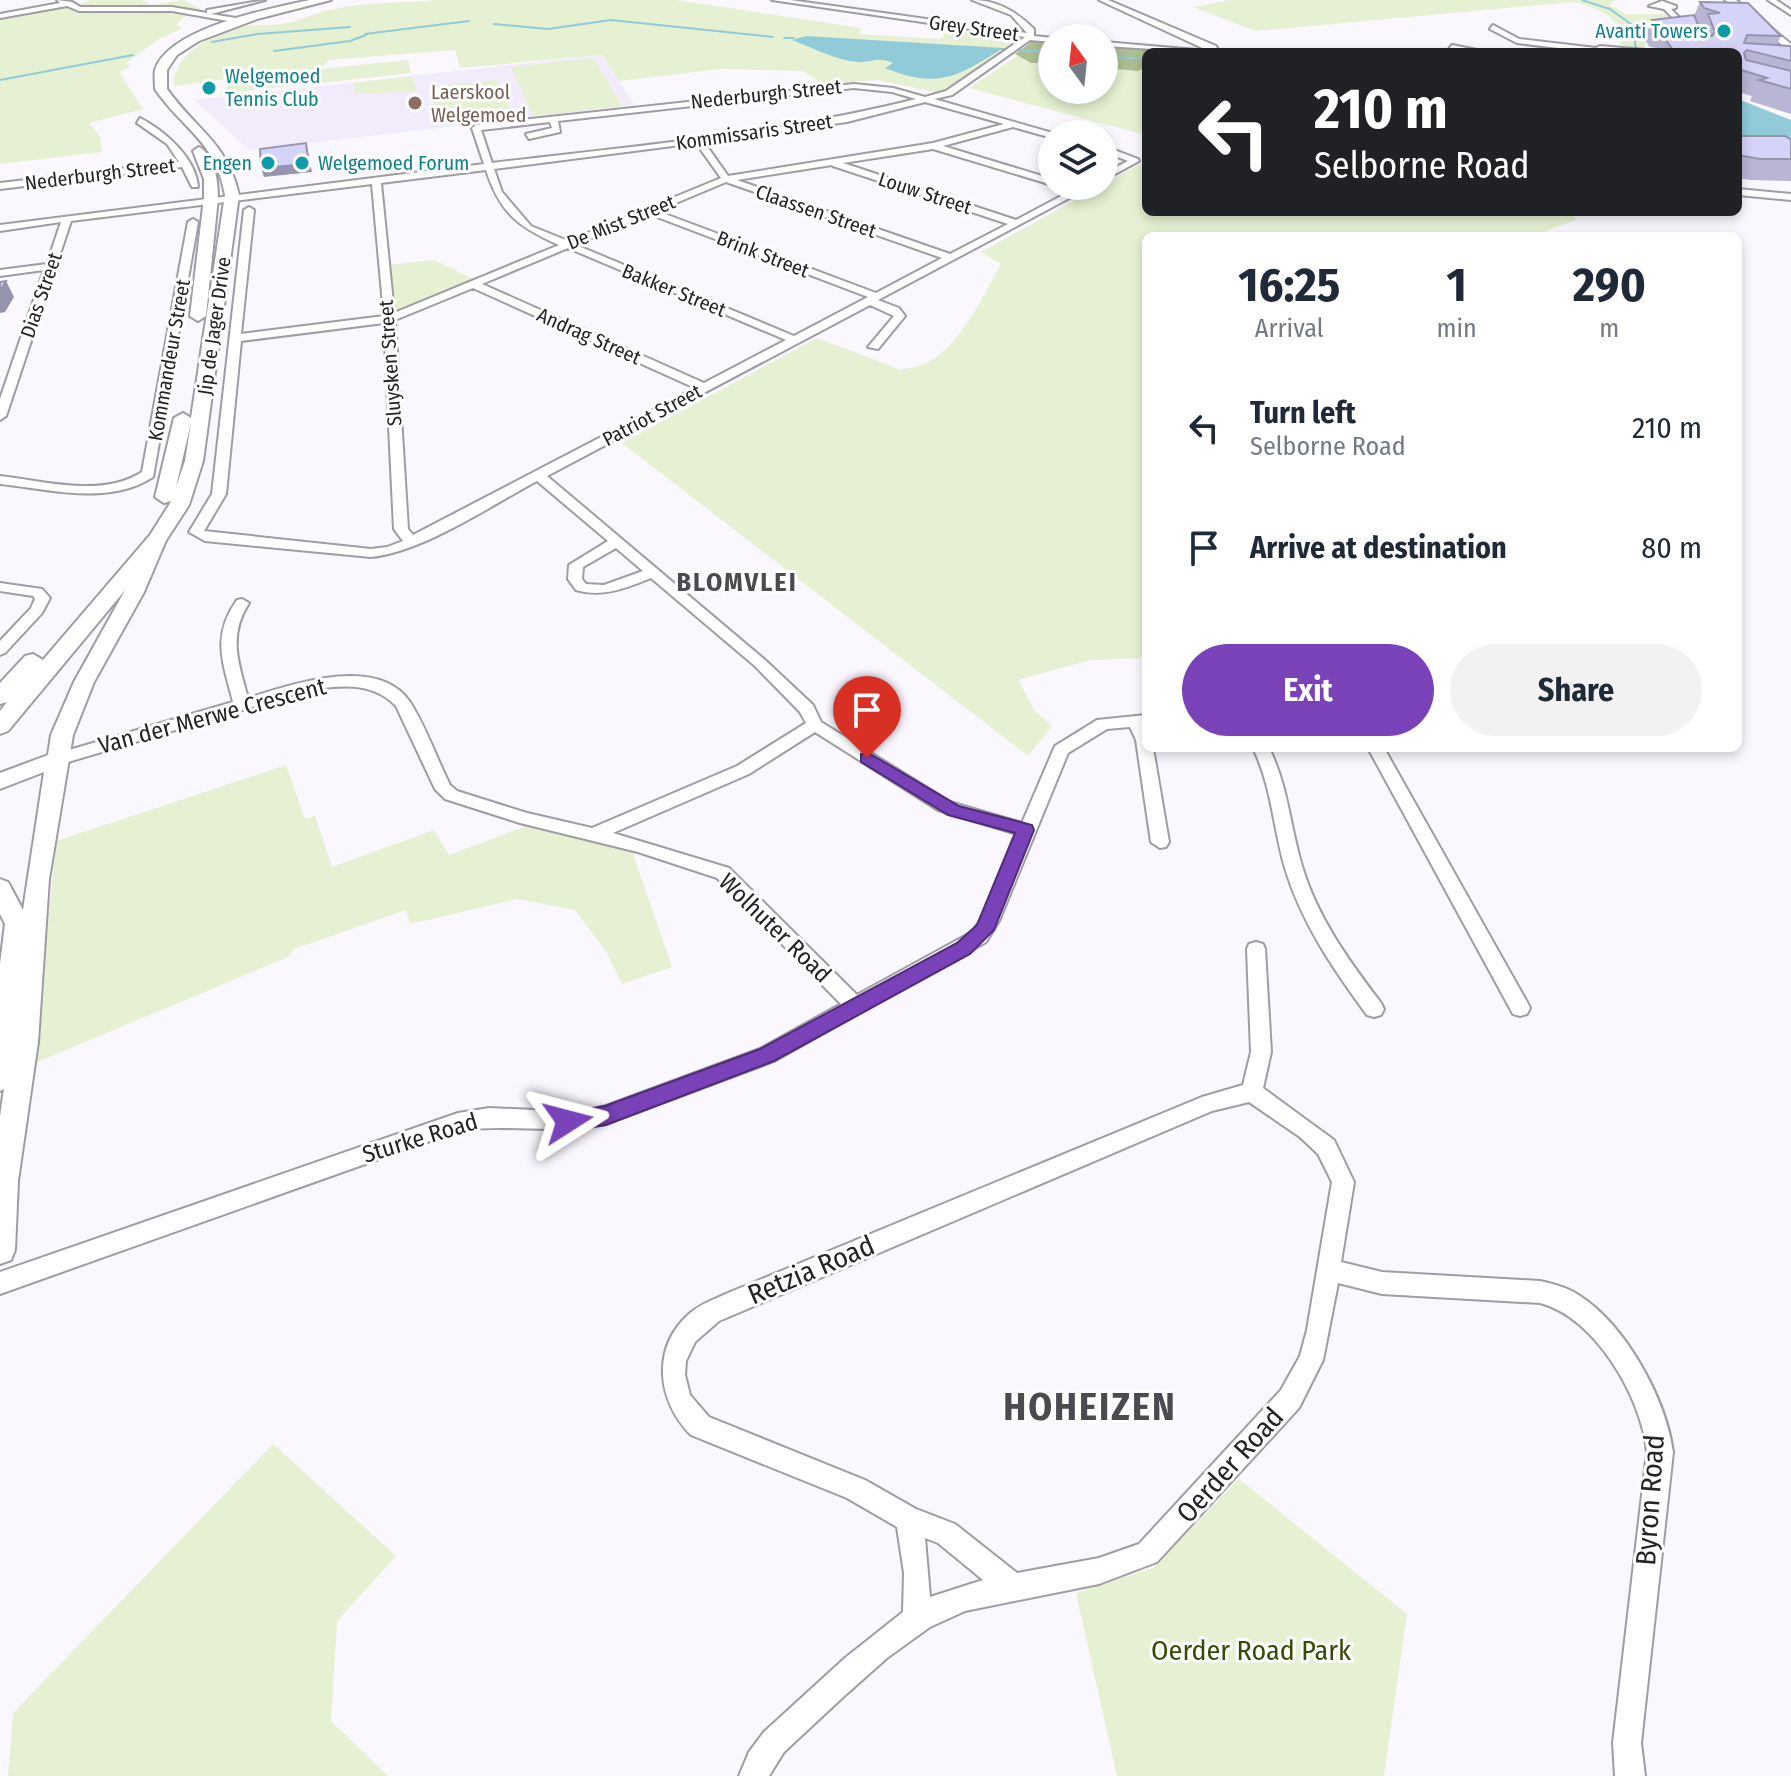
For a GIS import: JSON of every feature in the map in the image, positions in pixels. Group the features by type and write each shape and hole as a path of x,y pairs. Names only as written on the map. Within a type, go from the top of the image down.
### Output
{"main road":[{"path":"147,67 180,39 305,0"},
{"path":"182,131 180,122 161,104 168,99 158,79 165,62 194,39 234,20 326,0"},
{"path":"1730,0 1790,54"},
{"path":"1744,0 1791,37"},
{"name":"Jip de Jager Drive","path":"0,726 158,538 179,505 194,461 232,198 226,164 214,144 168,99"},
{"path":"155,106 182,131"},
{"name":"Jip de Jager Drive","path":"0,697 119,564 148,525 168,489 184,416 211,201 206,162 182,131"}],"street":[{"path":"0,16 85,0"},
{"path":"204,13 262,0"},
{"name":"Grey Street","path":"775,0 1038,38"},
{"path":"975,0 993,4 1023,18 1031,31 1030,37"},
{"path":"993,4 1014,0"},
{"path":"1102,0 1213,48"},
{"path":"1771,0 1791,13"},
{"path":"62,2 85,9 157,9 204,13 234,20"},
{"path":"1667,9 1697,39"},
{"path":"1493,27 1517,41 1578,48"},
{"name":"Kommissaris Street","path":"0,228 699,141 847,119 930,100 959,87 1030,37"},
{"path":"1118,45 1150,48"},
{"name":"Nederburgh Street","path":"476,128 838,86 884,88 1038,131"},
{"path":"529,136 557,130 553,118"},
{"name":"Nederburgh Street","path":"0,186 185,164 170,142 140,121"},
{"name":"De Mist Street","path":"235,338 388,319 726,179 934,146 1013,124"},
{"name":"Bakker Street","path":"476,128 498,193 514,216 528,228 795,340"},
{"name":"Claassen Street","path":"699,141 726,179 951,258"},
{"path":"934,146 1038,178"},
{"path":"1118,154 1135,161 1118,170"},
{"name":"Louw Street","path":"833,163 1016,223"},
{"path":"185,164 195,185"},
{"name":"Sluysken Street","path":"380,179 401,529 411,542"},
{"path":"1742,192 1791,197"},
{"name":"Patriot Street","path":"235,338 219,494 199,522 196,532 205,537 371,553 390,551 1060,200"},
{"path":"235,338 249,210"},
{"name":"Brink Street","path":"649,211 895,310 900,316 874,347"},
{"name":"Dias Street","path":"0,416 67,219"},
{"name":"Kommandeur Street","path":"0,480 105,490 127,487 144,478 149,471 193,222"},
{"path":"0,273 52,266"},
{"name":"Andrag Street","path":"473,284 704,387"},
{"path":"0,375 14,374"},
{"path":"538,475 760,663 807,709 815,725 944,806 1025,830"},
{"path":"0,1079 14,978 71,708 158,538"},
{"path":"616,542 576,565 576,579 580,585 605,591 652,573"},
{"path":"0,587 37,592 43,598 37,610 0,650"},
{"path":"242,603 227,624 225,637 242,705"},
{"name":"Van der Merwe Crescent","path":"58,759 331,682 379,687 395,694 403,704 443,789 451,795 526,819 595,834"},
{"name":"Sturke Road","path":"0,1283 458,1122 489,1117 578,1121 606,1115 767,1055 979,937 990,921 1025,830 1061,750 1103,724 1141,720"},
{"path":"595,834 743,770 815,725"},
{"path":"1146,752 1160,842"},
{"path":"1263,752 1280,789 1292,862 1299,882 1345,967 1374,1009"},
{"path":"1379,752 1520,1008"},
{"path":"0,781 58,759"},
{"path":"0,781 29,780 52,791"},
{"path":"640,846 639,829 652,808"},
{"name":"Wolhuter Road","path":"595,834 709,866 734,881 856,1007"},
{"path":"0,888 17,924 0,1250"},
{"path":"1252,1092 1261,1052 1256,949"},
{"name":"Oerder Road","path":"754,1776 759,1762 774,1742 917,1617 976,1595 1124,1563 1148,1553 1290,1399 1311,1360 1331,1270 1343,1182 1326,1147 1252,1092"},
{"name":"Retzia Road","path":"1013,1587 946,1533 909,1519 856,1489 714,1433 688,1417 674,1389 672,1374 674,1360 686,1334 707,1315 736,1301 1209,1103 1252,1092"},
{"name":"Byron Road","path":"1331,1270 1382,1283 1540,1292 1560,1297 1591,1320 1610,1343 1651,1410 1660,1452 1627,1743 1630,1776"},
{"path":"909,1519 917,1573 917,1617"}],"shaded area":[{"name":"Laerskool Welgemoed","path":"602,55 634,105 249,150 194,100"}],"green space":[{"path":"91,0 142,0 151,5 183,0 203,10 76,5"},
{"path":"437,0 676,0 861,28 860,34 940,39 950,27 1007,35 1014,46 938,93 878,80 822,84 803,71 720,69 619,81 602,55 460,68 455,50 329,60 320,69 408,60 411,73 321,83 318,69 313,70 315,83 227,93 227,79 174,86 179,66 186,56 206,40 228,30 286,23 347,7"},
{"path":"1230,0 1616,0 1609,5 1626,14 1666,14 1687,32 1646,31 1645,48 1625,47 1620,43 1622,29 1612,19 1594,8 1573,2 1255,31 1193,7"},
{"path":"58,7 188,14 176,25 183,28 159,39 126,63 130,67 119,72 143,109 89,123 100,137 102,152 0,164 0,18"},
{"path":"1038,40 1038,63 1031,63 1015,54"},
{"path":"1038,42 1038,104 1118,104 1118,49 1142,52 1142,134 1118,128 1118,120 1090,120 969,88"},
{"path":"1118,47 1142,49 1142,69 1118,69"},
{"path":"593,58 622,106 533,116 511,67"},
{"path":"412,76 417,91 356,94 353,83"},
{"path":"496,80 513,117 440,125 428,87"},
{"path":"1142,163 1142,216 1574,216 1576,220 1543,232 1142,232 1142,658 1090,660 1018,680 1035,711 1052,726 1028,756 622,443 817,338 899,369 917,367 934,359 961,332 1001,264 981,252 1075,200 1118,200 1118,176"},
{"path":"434,260 476,280 403,310 392,309 388,265"},
{"path":"286,765 305,819 315,816 332,867 434,830 449,855 531,824 632,851 672,967 622,984 607,953 575,910 517,899 410,924 406,910 294,949 288,957 35,1063 56,841"},
{"path":"273,1444 396,1556 337,1621 331,1721 388,1776 8,1776 13,1713"},
{"name":"Oerder Road Park","path":"1239,1479 1407,1614 1384,1776 1117,1776 1076,1593 1153,1568"}],"water":[{"path":"806,36 1003,48 960,72 934,79 903,75 885,68 893,63 888,61 845,60 792,40"},
{"path":"1742,101 1791,120 1791,153 1742,153"}],"building":[{"path":"1700,2 1748,3 1781,36 1747,35 1744,43 1790,46 1791,61 1747,50 1744,53 1746,60 1791,71 1791,89 1759,80 1767,78 1742,70 1742,48 1672,48 1663,36 1676,36 1678,31 1657,28 1652,20 1694,15 1702,35 1712,36 1715,32 1708,14 1720,13 1704,8"},
{"path":"1742,136 1785,136 1791,140 1791,159 1742,156"},
{"path":"306,143 309,164 261,168 260,149"}],"waterway":[{"path":"1582,0 1610,9 1635,27 1637,48"},
{"path":"494,24 548,29 611,20 773,37"},
{"path":"365,34 469,21"},
{"path":"212,42 258,34 350,27"},
{"path":"274,51 350,41 366,35"},
{"path":"784,38 794,38"},
{"path":"1001,49 1038,51"},
{"path":"0,80 133,55"},
{"path":"1118,57 1142,59"}],"place":[{"name":"Avanti Towers","path":"1724,31"},
{"name":"Welgemoed Tennis Club","path":"209,88"},
{"name":"Laerskool Welgemoed","path":"415,103"},
{"name":"Engen","path":"268,163"},
{"name":"Welgemoed Forum","path":"302,163"}],"district":[{"name":"BLOMVLEI","path":"737,582"},
{"name":"HOHEIZEN","path":"1090,1407"}],"route":[{"path":"568,1121 606,1115 767,1055 964,948 985,930 1025,830 954,811 867,758"}]}
